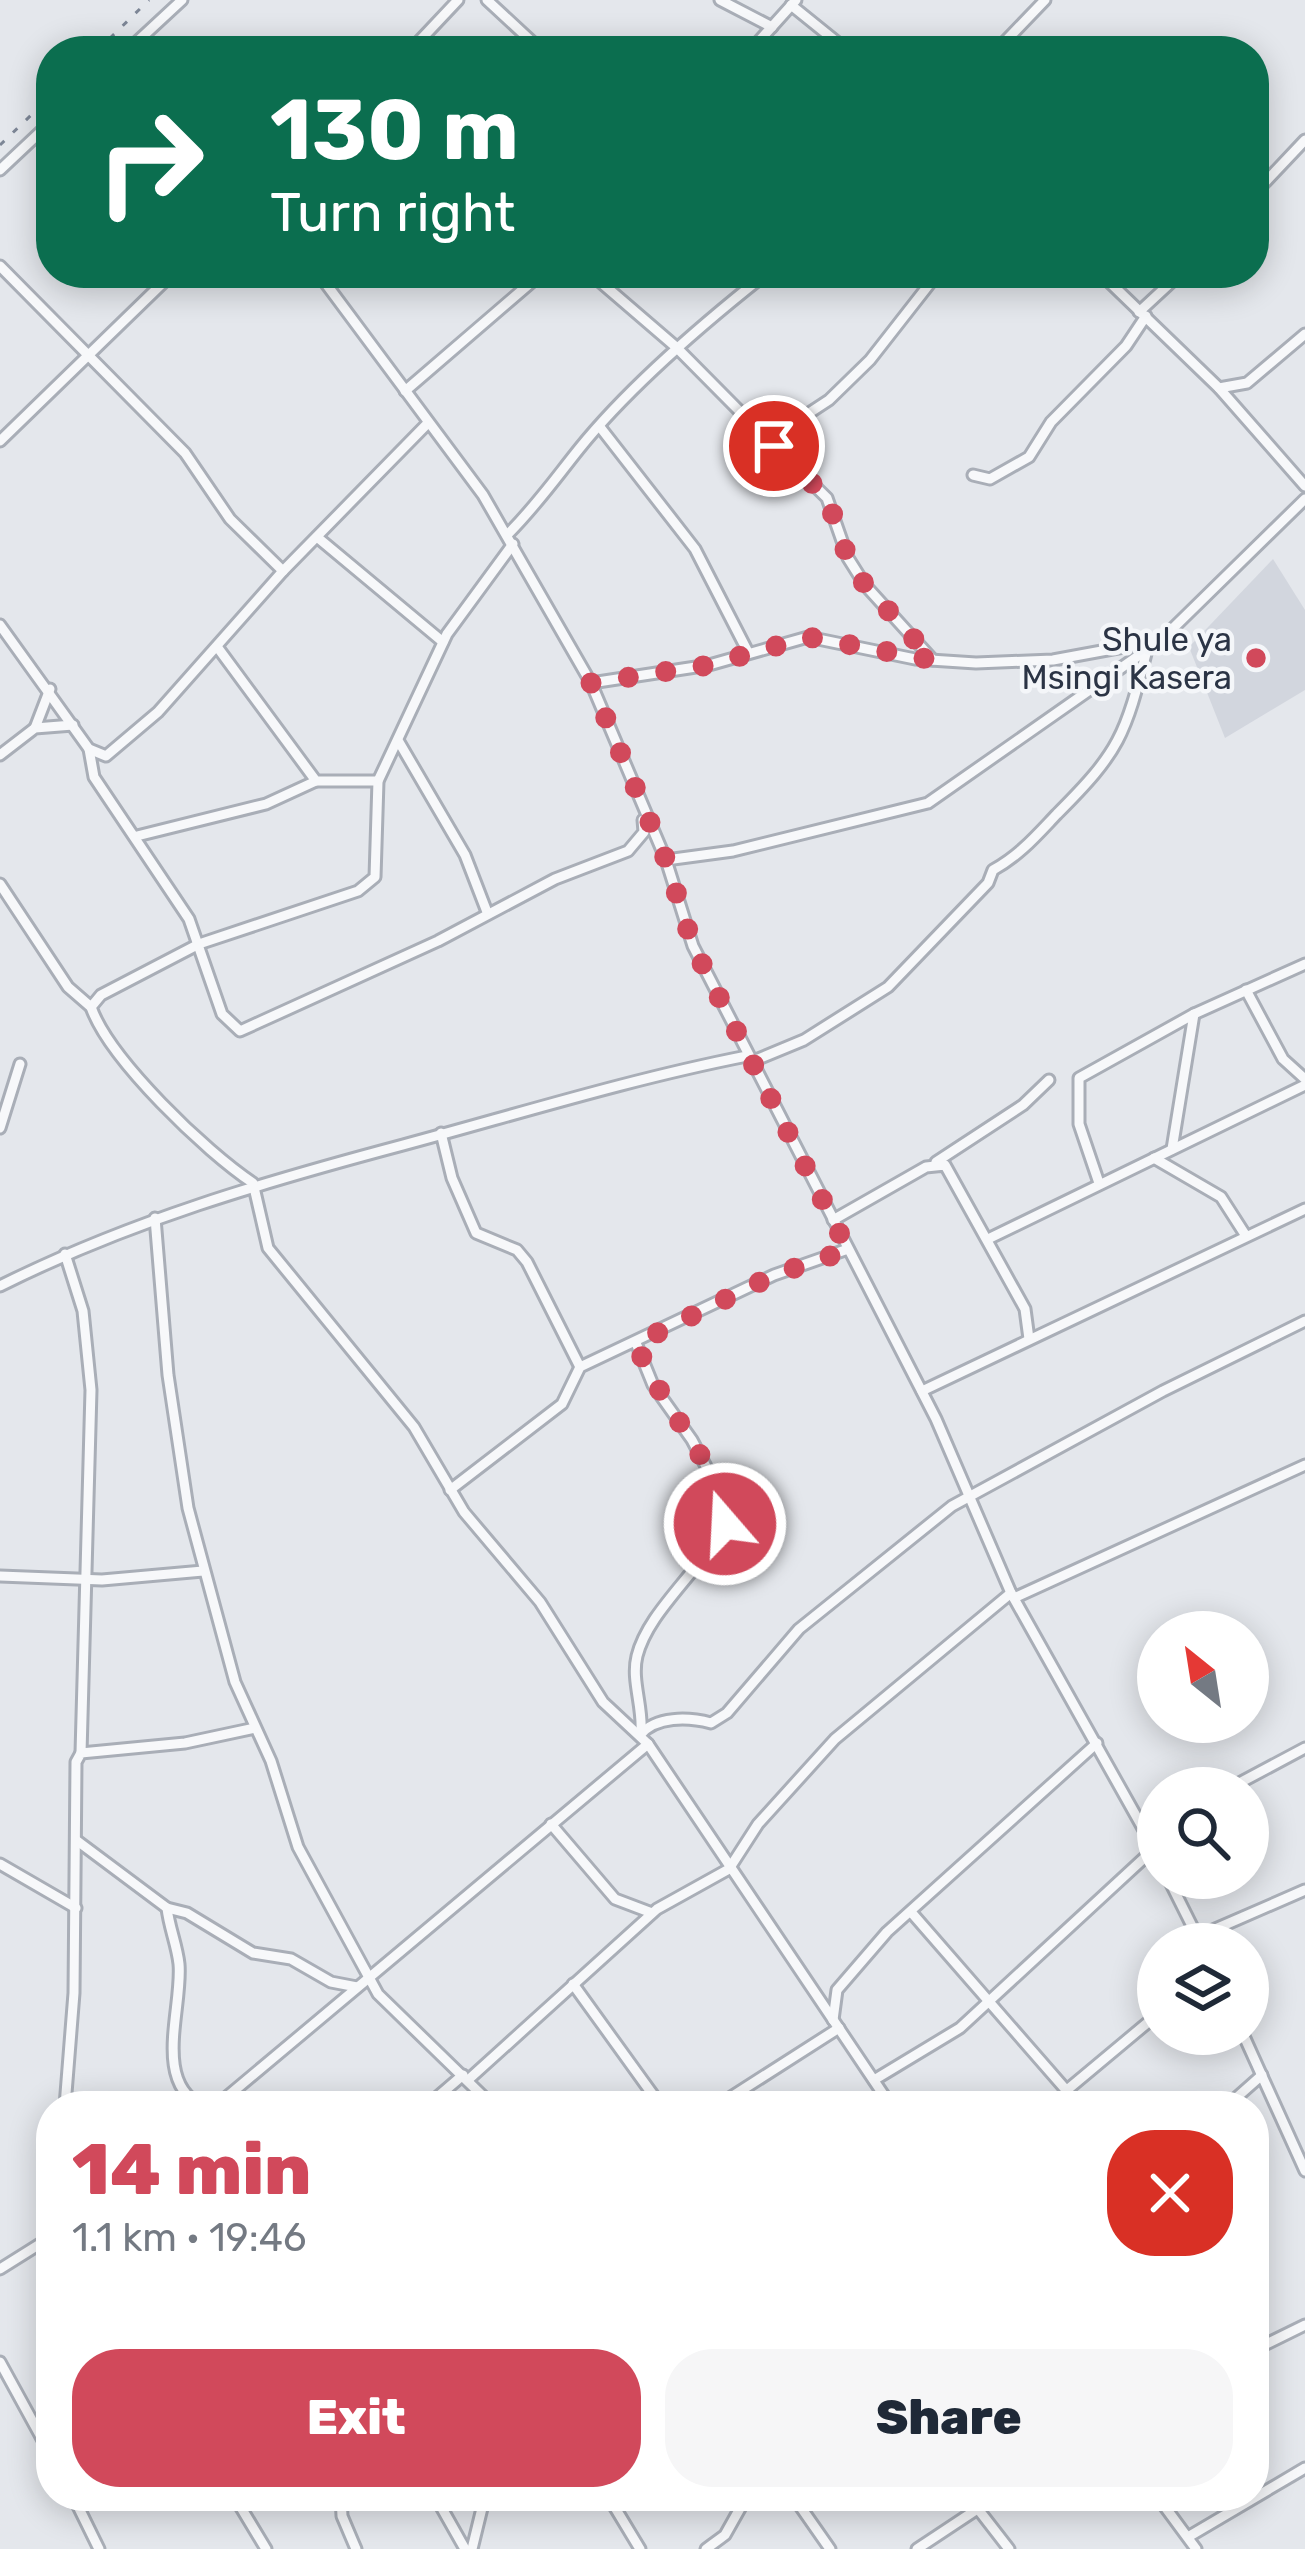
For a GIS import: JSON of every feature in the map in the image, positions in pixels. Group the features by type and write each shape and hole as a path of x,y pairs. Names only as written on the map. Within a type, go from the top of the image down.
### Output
{"street":[{"path":"143,36 182,0"},
{"path":"424,36 458,0"},
{"path":"488,0 526,36"},
{"path":"721,0 772,27"},
{"path":"1010,36 1045,0"},
{"path":"764,36 794,2 831,36"},
{"path":"0,170 36,136"},
{"path":"1269,178 1305,140"},
{"path":"0,266 134,407 185,453 230,519 283,571"},
{"path":"0,441 158,288"},
{"path":"331,288 511,539 591,683 666,860 693,946 922,1391 1012,1596 1137,1805"},
{"path":"405,391 525,288"},
{"path":"607,288 676,347 827,498 848,558 865,585 933,660"},
{"path":"91,1007 118,984 199,944 358,890 375,878 379,782 443,642 511,539 600,427 676,347 748,288"},
{"path":"768,440 829,400 870,360 926,288"},
{"path":"1116,288 1219,388 1305,486"},
{"path":"973,475 990,479 1023,463 1051,422 1126,346 1143,314 1167,288"},
{"path":"1219,388 1247,383 1305,334"},
{"path":"0,625 89,749 99,756 113,752 218,648 283,571 427,424"},
{"path":"600,427 694,549 748,652"},
{"path":"666,860 733,851 928,803 1161,640 1305,499"},
{"path":"317,537 443,642"},
{"path":"591,683 666,674 820,637 933,660 1033,662 1161,640"},
{"path":"218,648 316,781"},
{"path":"0,1286 65,1254 253,1183 581,1091 749,1059 803,1040 888,987 988,883 993,870 1021,854 1105,768 1128,724 1147,650"},
{"path":"0,755 35,728 50,689"},
{"path":"35,728 73,725"},
{"path":"399,742 465,855 487,912"},
{"path":"89,749 94,777 137,836 199,944 222,1014 240,1031 638,845 644,832 642,810"},
{"path":"137,836 266,803 316,781 379,782"},
{"path":"0,884 68,987 91,1007 127,1064 220,1161 253,1183 268,1248 414,1426 450,1490 541,1602 603,1702 645,1740 881,2091"},
{"path":"1099,1183 1079,1124 1079,1078 1194,1013 1305,964"},
{"path":"988,1239 1305,1082 1283,1059 1246,989"},
{"path":"1172,1149 1194,1013"},
{"path":"0,1128 20,1064"},
{"path":"832,1220 937,1162 1023,1106 1049,1080"},
{"path":"441,1133 452,1178 476,1233 517,1250 527,1262 580,1367"},
{"path":"1154,1158 1221,1197 1246,1236"},
{"path":"937,1162 956,1179 988,1239 1024,1309 1029,1339"},
{"path":"922,1391 1305,1209"},
{"path":"155,1218 177,1455 235,1682 305,1863 368,1978 478,2091"},
{"path":"450,1490 562,1404 580,1367 774,1275 848,1250"},
{"path":"65,1254 83,1311 91,1390 66,2091"},
{"path":"234,2091 551,1824 645,1740 651,1724 693,1718 711,1723 727,1713 799,1629 969,1496 1305,1321"},
{"path":"637,1343 653,1385 692,1440 729,1510 698,1566 640,1646 635,1662 645,1740"},
{"path":"448,2091 652,1913 703,1879 729,1869 758,1823 835,1739 1012,1596 1305,1465"},
{"path":"0,1576 102,1580 203,1570"},
{"path":"81,1753 185,1743 255,1728"},
{"path":"836,2024 838,1990 853,1968 1097,1743"},
{"path":"1268,1767 1305,1747"},
{"path":"551,1824 615,1899 652,1913"},
{"path":"76,1840 129,1875 166,1908 188,1913 253,1953 291,1959 332,1982 358,1988"},
{"path":"0,1864 76,1907"},
{"path":"874,2080 960,2028 989,1996 1137,1868"},
{"path":"1236,1923 1305,1889"},
{"path":"166,1908 179,1968 175,2073 183,2091"},
{"path":"911,1912 1067,2090 1137,2032"},
{"path":"573,1984 650,2091"},
{"path":"739,2091 836,2024"},
{"path":"1253,2055 1305,2171"},
{"path":"1244,2091 1262,2075"},
{"path":"1292,2138 1305,2141"},
{"path":"0,2269 36,2246"},
{"path":"1269,2343 1305,2325"},
{"path":"0,2362 36,2428"},
{"path":"1269,2489 1305,2468"},
{"path":"81,2511 100,2549"},
{"path":"243,2511 266,2549"},
{"path":"342,2511 356,2549"},
{"path":"444,2511 468,2549"},
{"path":"468,2549 480,2511"},
{"path":"617,2511 640,2549"},
{"path":"706,2549 725,2535 739,2511"},
{"path":"803,2511 830,2549"},
{"path":"916,2549 975,2511"},
{"path":"980,2511 1009,2549"},
{"path":"1168,2511 1196,2549"},
{"path":"1188,2537 1232,2511"}],"shaded area":[{"path":"1273,559 1305,610 1305,690 1225,738 1189,647"}],"railway":[{"path":"112,36 149,0"},
{"path":"0,145 36,110"}],"place":[{"name":"Shule ya Msingi Kasera","path":"1256,658"}],"route":[{"path":"725,1524 726,1498 653,1385 637,1343 774,1275 848,1250 693,946 666,860 591,683 709,665 808,637 933,660 865,585 848,558 827,498 774,446"}]}
